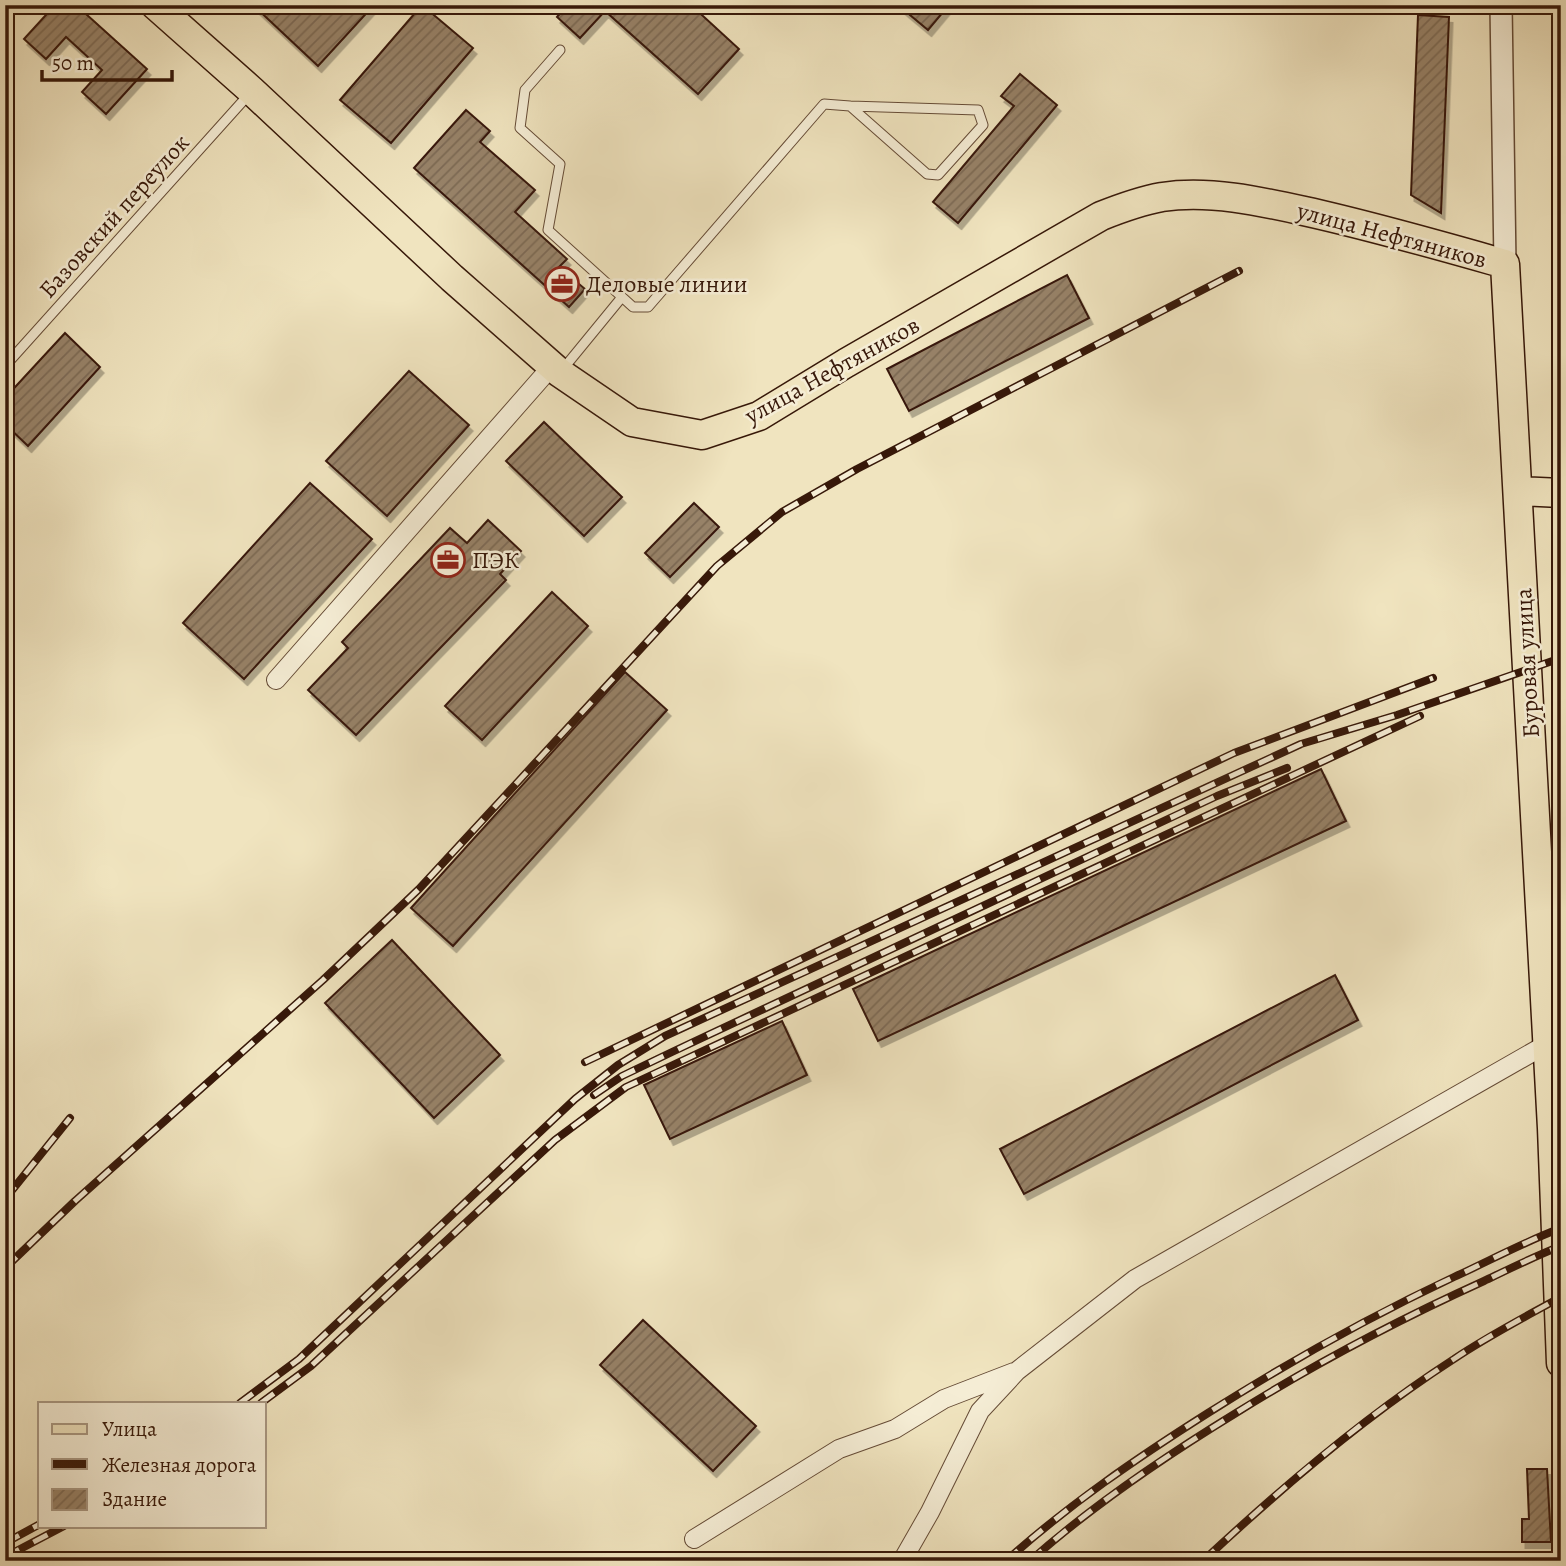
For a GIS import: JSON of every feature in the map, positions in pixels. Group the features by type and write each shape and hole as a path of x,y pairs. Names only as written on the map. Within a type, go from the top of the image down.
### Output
{"main road":[{"name":"улица Нефтяников","path":"155,5 556,370 632,422 702,435 759,416 1101,216 1132,204 1164,197 1206,195 1260,201 1368,225 1505,264"},
{"name":"Буровая улица","path":"1505,264 1547,1044 1556,1127 1561,1363"},
{"path":"1518,491 1561,493"}],"street":[{"name":"Буровая улица","path":"1501,5 1505,264"},
{"path":"276,680 556,370"},
{"path":"902,1561 930,1512 980,1411 1017,1371 1135,1279 1547,1044"},
{"path":"694,1539 839,1449 895,1429 944,1399 1017,1371"}],"lane":[{"path":"560,50 525,90 520,128 560,164 548,230 633,306 648,307 824,104 978,110 983,125 938,175 927,174 850,106"},
{"name":"Базовский переулок","path":"5,366 252,91"},
{"path":"556,370 622,297"}],"building":[{"path":"55,5 76,5 147,69 106,114 82,92 102,70 66,37 46,59 24,39"},
{"path":"253,5 374,5 318,66"},
{"path":"422,5 473,48 391,143 340,100"},
{"path":"567,5 691,5 739,49 698,94 605,11 580,38 557,17"},
{"path":"898,5 949,5 928,30"},
{"path":"1418,15 1449,17 1441,213 1411,195"},
{"path":"1020,74 1057,105 958,223 933,202 1014,106 1001,96"},
{"path":"466,110 490,131 480,142 535,190 515,212 567,259 559,267 585,289 569,307 414,168"},
{"path":"1067,275 1089,318 909,411 887,369"},
{"path":"65,333 100,367 28,446 5,424 5,398"},
{"path":"409,371 469,425 387,516 326,461"},
{"path":"544,422 622,497 584,536 506,461"},
{"path":"310,483 372,539 244,679 183,623"},
{"path":"694,503 719,527 670,577 645,553"},
{"path":"488,520 521,551 500,574 506,580 356,735 308,690 348,648 342,642 450,528 467,543"},
{"path":"552,592 588,626 482,740 445,706"},
{"path":"625,672 667,710 453,946 411,908"},
{"path":"1321,769 1346,821 878,1041 853,989"},
{"path":"392,940 500,1055 434,1118 325,1003"},
{"path":"1335,975 1358,1020 1024,1194 1000,1149"},
{"path":"782,1021 807,1075 670,1139 644,1085"},
{"path":"643,1320 756,1426 713,1471 600,1365"},
{"path":"1527,1469 1547,1469 1551,1542 1522,1542 1522,1519 1529,1519"}],"railway":[{"path":"5,1268 75,1201 323,980 419,889 717,566 782,512 857,469 1239,271"},
{"path":"241,1402 299,1359 575,1099 618,1065 665,1036 1301,744 1397,715 1561,658"},
{"path":"585,1062 1234,753 1433,678"},
{"path":"262,1402 311,1366 555,1140 626,1087 1420,716"},
{"path":"594,1095 622,1076 672,1052 1217,796 1287,768"},
{"path":"5,1199 70,1118"},
{"path":"1006,1561 1129,1465 1268,1376 1391,1308 1561,1228"},
{"path":"1030,1561 1079,1520 1130,1483 1266,1395 1389,1327 1561,1246"},
{"path":"1203,1561 1293,1480 1388,1405 1467,1351 1561,1297"},
{"path":"5,1543 38,1525"},
{"path":"5,1557 60,1528"}],"place":[{"name":"Деловые линии","path":"562,284"},
{"name":"ПЭК","path":"448,560"}]}
